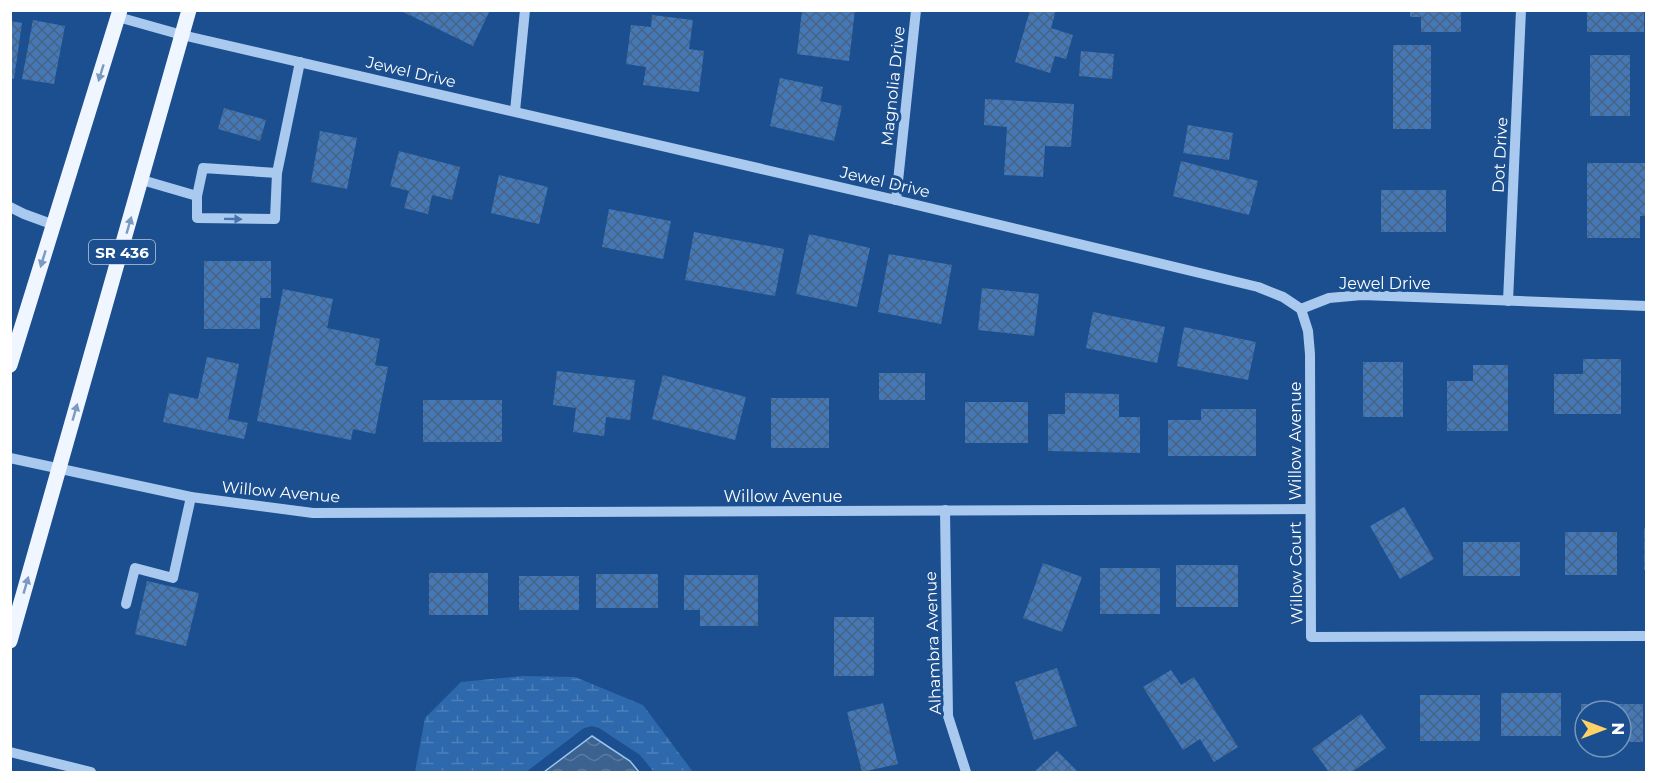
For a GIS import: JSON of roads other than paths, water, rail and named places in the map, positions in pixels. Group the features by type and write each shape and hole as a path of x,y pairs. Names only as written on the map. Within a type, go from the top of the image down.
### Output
{"main road":[{"name":"SR 436","path":"10,642 189,10"},
{"path":"10,365 119,14"}],"street":[{"path":"515,111 525,10"},
{"name":"Magnolia Drive","path":"896,200 916,10"},
{"name":"Dot Drive","path":"1508,301 1521,10"},
{"name":"Jewel Drive","path":"119,14 182,35 896,200 1258,287 1283,297 1301,309 1329,298 1362,295 1647,306"},
{"path":"277,173 203,168 197,196 197,218 274,219 277,173 300,62"},
{"path":"142,180 197,196"},
{"path":"10,207 54,225"},
{"name":"Willow Avenue","path":"10,458 191,497 313,513 1310,509 1310,354 1308,331 1301,309"},
{"path":"126,604 135,568 173,578 191,497"},
{"name":"Willow Court","path":"1310,509 1311,637 1647,636"},
{"name":"Alhambra Avenue","path":"945,510 948,716 966,772"},
{"path":"10,752 91,772"},
{"path":"41,772 44,760"}],"water":[{"path":"592,736 630,761 639,772 544,772"}]}
